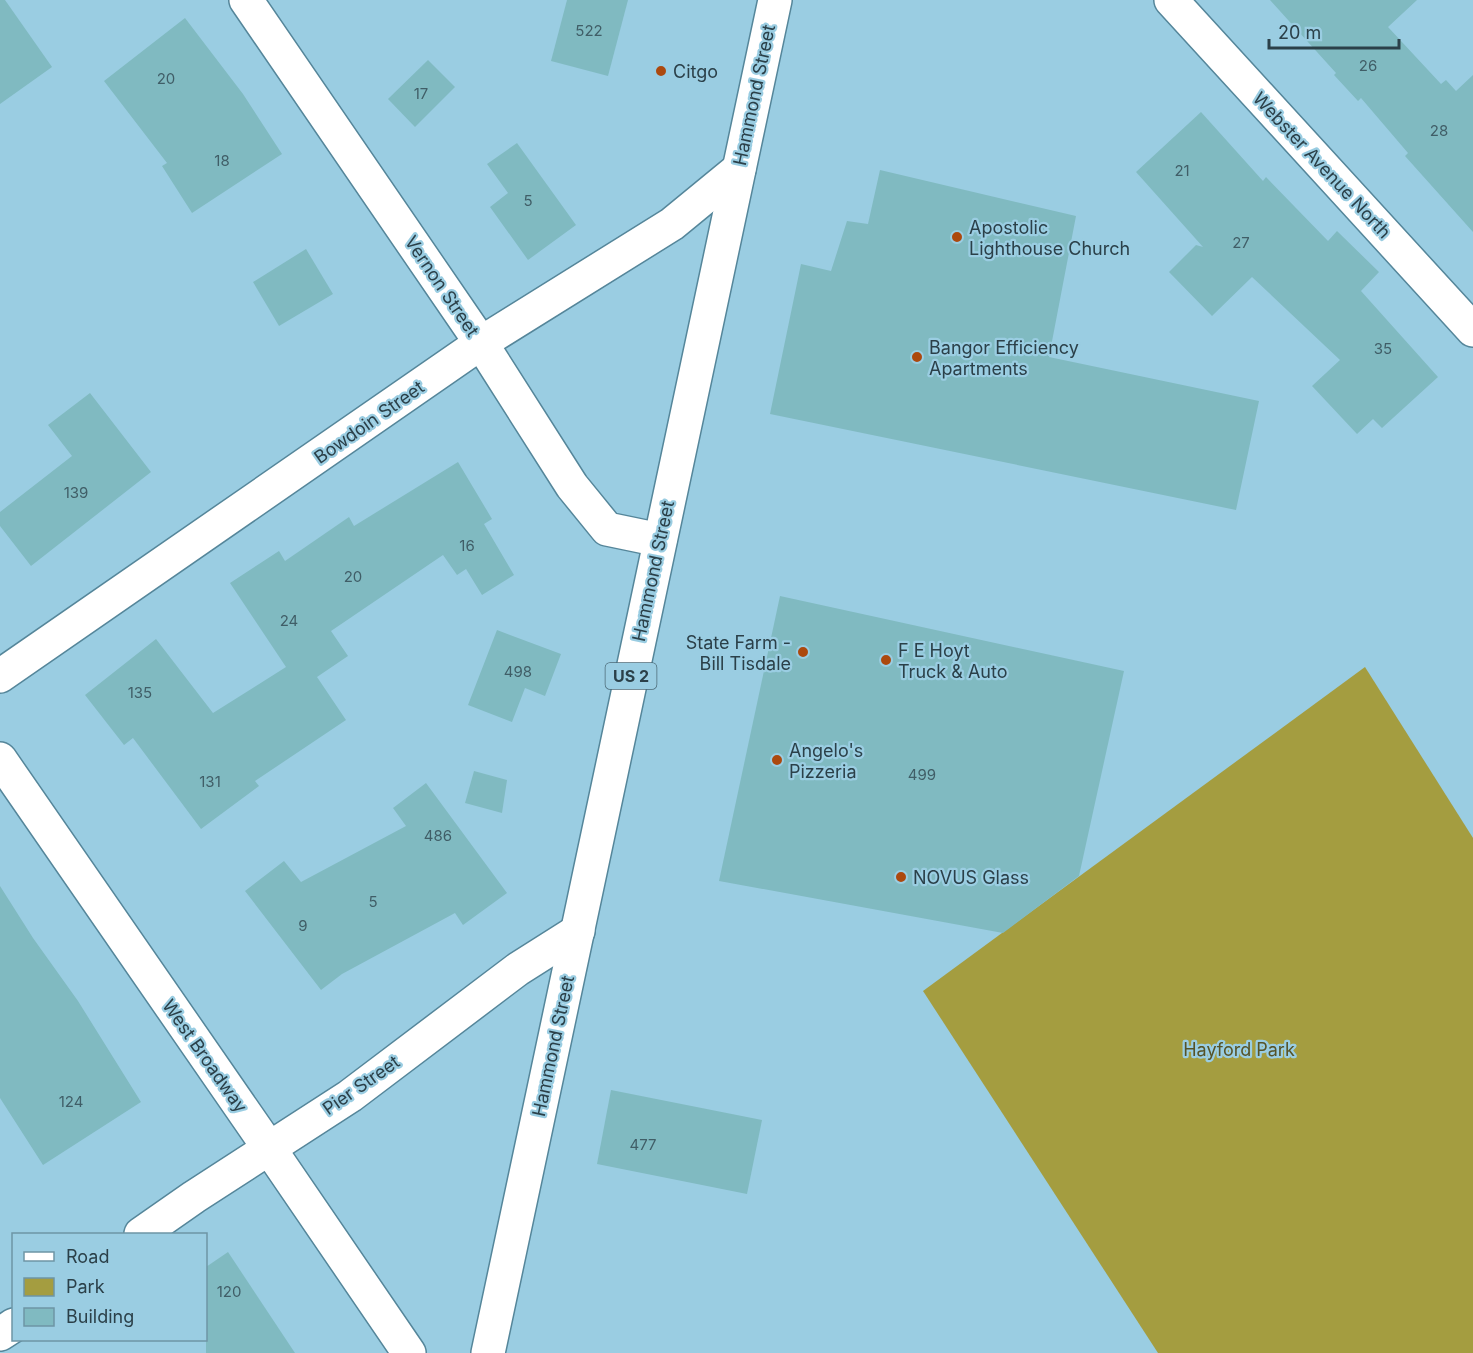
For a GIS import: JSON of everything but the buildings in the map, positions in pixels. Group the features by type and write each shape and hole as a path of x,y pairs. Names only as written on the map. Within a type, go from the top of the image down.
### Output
{"street":[{"name":"Vernon Street","path":"246,0 482,344 572,486 607,529 660,540"},
{"name":"Hammond Street","path":"488,1353 775,0"},
{"name":"Webster Avenue North","path":"1171,0 1473,330"},
{"name":"Bowdoin Street","path":"0,676 482,344 672,224 739,169"},
{"name":"West Broadway","path":"0,759 409,1353"},
{"name":"Pier Street","path":"142,1233 350,1096 518,969 578,931"}],"green space":[{"name":"Hayford Park","path":"1365,667 1473,838 1473,1353 1158,1353 923,991"}],"place":[{"name":"Citgo","path":"661,71"},
{"name":"Apostolic Lighthouse Church","path":"957,237"},
{"name":"Bangor Efficiency Apartments","path":"917,357"},
{"name":"State Farm - Bill Tisdale","path":"803,652"},
{"name":"F E Hoyt Truck & Auto","path":"886,660"},
{"name":"Angelo's Pizzeria","path":"777,760"},
{"name":"NOVUS Glass","path":"901,877"}]}
